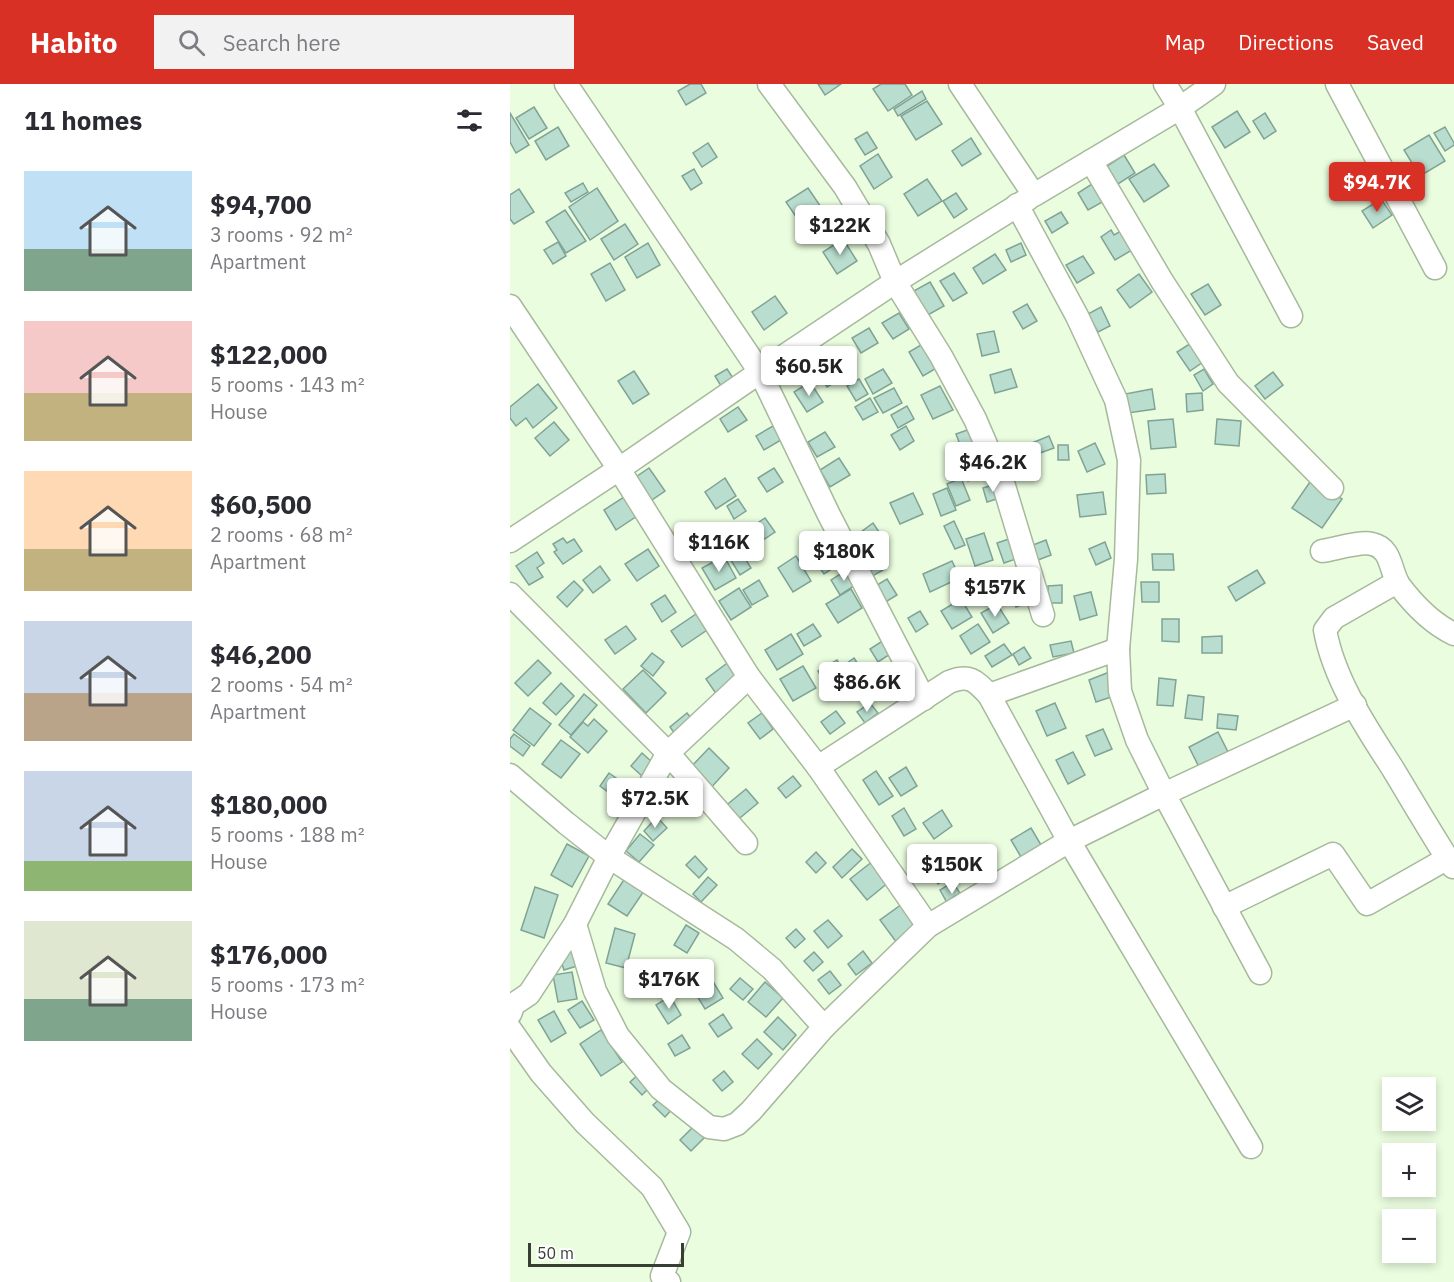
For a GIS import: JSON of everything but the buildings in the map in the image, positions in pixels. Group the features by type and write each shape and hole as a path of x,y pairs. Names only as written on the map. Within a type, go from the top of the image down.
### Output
{"street":[{"path":"566,84 760,372 829,515 924,699"},
{"path":"769,84 845,187 879,243 895,282 941,356 975,419 1004,486 1043,615"},
{"path":"960,84 1026,200 1116,400 1129,460 1126,559 1118,649 1120,691 1137,740 1260,974"},
{"path":"1165,84 1291,316"},
{"path":"510,541 895,282 1180,108 1214,84"},
{"path":"1337,84 1435,268"},
{"path":"1091,161 1162,281 1228,382 1332,488"},
{"path":"510,306 619,469 749,677 818,767 928,926"},
{"path":"1322,551 1371,543 1380,547 1388,555 1397,582 1424,615 1454,634"},
{"path":"1224,906 1333,854 1367,904 1450,863 1355,705 1336,669 1325,630 1334,618 1397,582"},
{"path":"510,594 668,753 746,843"},
{"path":"989,694 1118,649"},
{"path":"510,1014 514,1004 528,994 575,924 609,857 668,753 749,677"},
{"path":"818,767 949,682 961,678 976,681 989,694 1069,841 1251,1147"},
{"path":"575,924 595,990 618,1036 661,1089 710,1128 724,1129 737,1124 751,1111 824,1027 928,926 1069,841 1355,705"},
{"path":"510,775 609,857 736,939 772,969 824,1027"},
{"path":"510,1029 541,1073 585,1123 652,1187 679,1232 662,1276 669,1282"}]}
